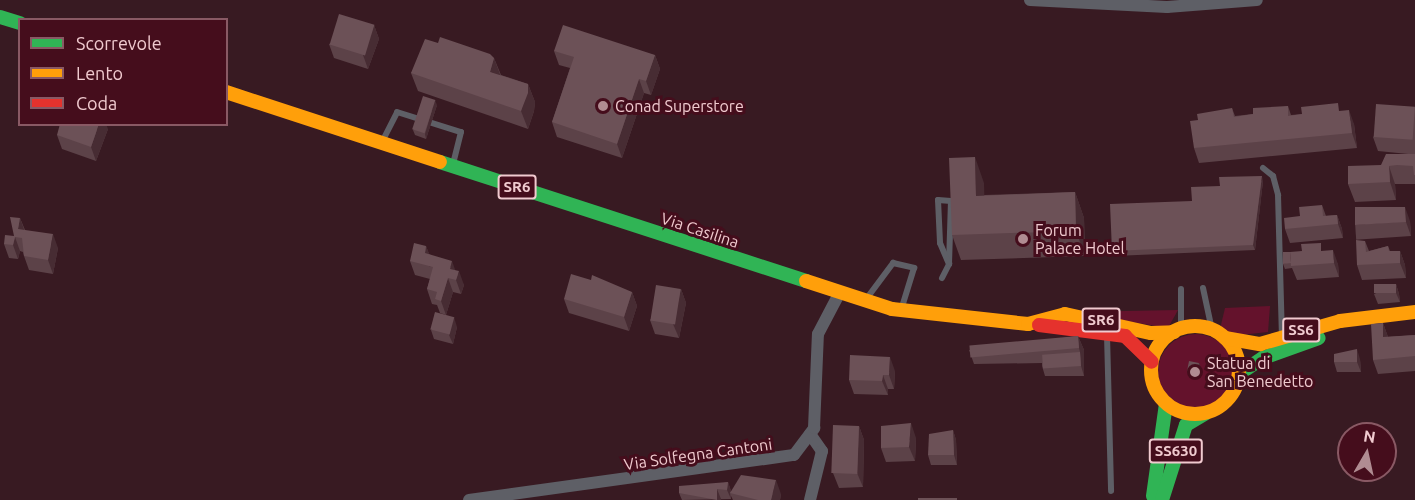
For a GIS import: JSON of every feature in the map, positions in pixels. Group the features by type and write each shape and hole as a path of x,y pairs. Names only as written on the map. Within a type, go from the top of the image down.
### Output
{"main road":[{"path":"0,17 18,22"},
{"name":"Via Casilina","path":"228,93 839,294 901,311 1028,324 1065,314 1151,333 1178,331"},
{"name":"SS6","path":"1225,338 1260,344 1282,336 1379,316 1415,312"},
{"name":"SS6","path":"1239,374 1283,350 1379,316"},
{"path":"1028,324 1107,334 1131,340 1152,362 1154,384 1166,403 1192,414 1206,413 1232,394 1239,374 1225,338 1212,330 1178,331 1152,362"},
{"name":"SS630","path":"1153,500 1166,403"},
{"name":"SS630","path":"1162,500 1186,425 1206,413"}],"street":[{"path":"1030,0 1199,6 1257,0"},
{"path":"810,500 822,451 810,434 818,334 839,294"},
{"name":"Via Solfegna Cantoni","path":"469,500 771,462 794,455 810,434"}],"lane":[{"path":"382,143 397,112 461,132 452,166"},
{"path":"1263,168 1274,176 1278,195 1282,336"},
{"path":"942,278 949,264 951,201 938,200 940,243 949,264"},
{"path":"866,301 893,263 914,268 901,311"},
{"path":"1203,288 1212,330"},
{"path":"1178,331 1180,290"},
{"path":"1107,334 1111,491"}],"shaded area":[{"path":"1270,306 1268,332 1231,336 1220,329 1225,308"},
{"path":"1178,310 1168,328 1072,312"},
{"path":"1196,334 1211,337 1223,345 1231,357 1234,372 1231,387 1223,399 1211,407 1196,410 1181,407 1169,399 1161,387 1158,372 1161,357 1169,345 1181,337"}],"building":[{"path":"339,14 374,25 365,55 330,45"},
{"path":"563,25 655,55 646,81 639,79 617,144 552,122 574,57 554,51"},
{"path":"440,37 490,54 494,58 490,72 528,84 528,93 521,111 411,73 425,39 438,43"},
{"path":"423,96 435,100 425,133 412,129"},
{"path":"1338,103 1339,111 1349,110 1352,133 1194,148 1190,121 1198,120 1197,114 1232,108 1234,117 1253,114 1253,108 1288,106 1288,116 1302,114 1301,107"},
{"path":"1376,104 1415,107 1413,140 1374,137"},
{"path":"59,126 98,126 91,147 57,135"},
{"path":"1386,154 1415,154 1415,175 1413,166 1389,166 1390,182 1348,184 1348,166 1381,165"},
{"path":"975,157 976,196 1075,192 1076,231 952,235 949,158"},
{"path":"1262,176 1253,245 1112,251 1110,204 1192,201 1191,187 1220,186 1219,177"},
{"path":"1322,205 1323,216 1337,215 1338,224 1285,229 1284,218 1300,216 1299,207"},
{"path":"1355,207 1405,207 1406,222 1355,225"},
{"path":"10,217 20,218 18,229 53,234 48,260 24,256 22,238 15,237 13,245 4,244 5,235 14,236"},
{"path":"1356,240 1365,241 1366,252 1388,246 1389,251 1400,251 1400,263 1357,265"},
{"path":"414,243 426,246 425,253 452,261 450,269 459,271 456,280 448,278 441,301 435,299 437,292 427,289 433,267 410,261"},
{"path":"1321,243 1321,251 1333,250 1334,263 1291,266 1290,252 1302,251 1301,244"},
{"path":"1283,252 1290,252 1291,263 1283,264"},
{"path":"571,274 591,280 592,275 632,292 624,317 564,299"},
{"path":"1374,284 1396,284 1396,293 1374,293"},
{"path":"656,285 681,289 675,324 650,321"},
{"path":"435,312 454,317 450,335 430,329"},
{"path":"1383,323 1383,337 1415,335 1415,356 1373,360 1371,324"},
{"path":"1078,336 1079,348 970,357 969,345"},
{"path":"1357,349 1357,362 1334,362 1334,354"},
{"path":"1080,352 1081,366 1043,369 1042,355"},
{"path":"850,355 890,357 889,375 883,375 882,381 849,380"},
{"path":"1189,361 1199,363 1197,373 1187,371"},
{"path":"911,423 909,447 881,448 881,426"},
{"path":"833,425 859,426 857,474 831,473"},
{"path":"953,430 954,455 928,455 929,434"},
{"path":"741,475 776,480 771,500 758,500 730,493"},
{"path":"728,482 727,490 717,489 717,500 679,493 679,486"},
{"path":"918,498 957,498 957,500 918,500"}],"traffic: fast":[{"path":"0,17 18,22"},
{"path":"440,162 806,281"},
{"path":"1239,374 1263,358 1319,338"},
{"path":"1153,496 1166,403"},
{"path":"1162,500 1186,425 1206,413"}],"traffic: slow":[{"path":"228,93 440,162"},
{"path":"806,281 892,309 1028,324 1065,314 1151,333 1174,332"},
{"path":"1225,338 1260,344 1340,321 1415,312"},
{"path":"1195,326 1212,330 1226,339 1235,353 1239,370 1235,387 1226,401 1212,410 1195,414 1178,410 1164,401 1155,387 1151,370 1155,353 1164,339 1178,330 1195,326"}],"traffic: jam":[{"path":"1039,325 1125,336 1152,362"}],"place":[{"name":"Conad Superstore","path":"603,106"},
{"name":"Forum Palace Hotel","path":"1023,239"},
{"name":"Statua di San Benedetto","path":"1195,372"}]}
